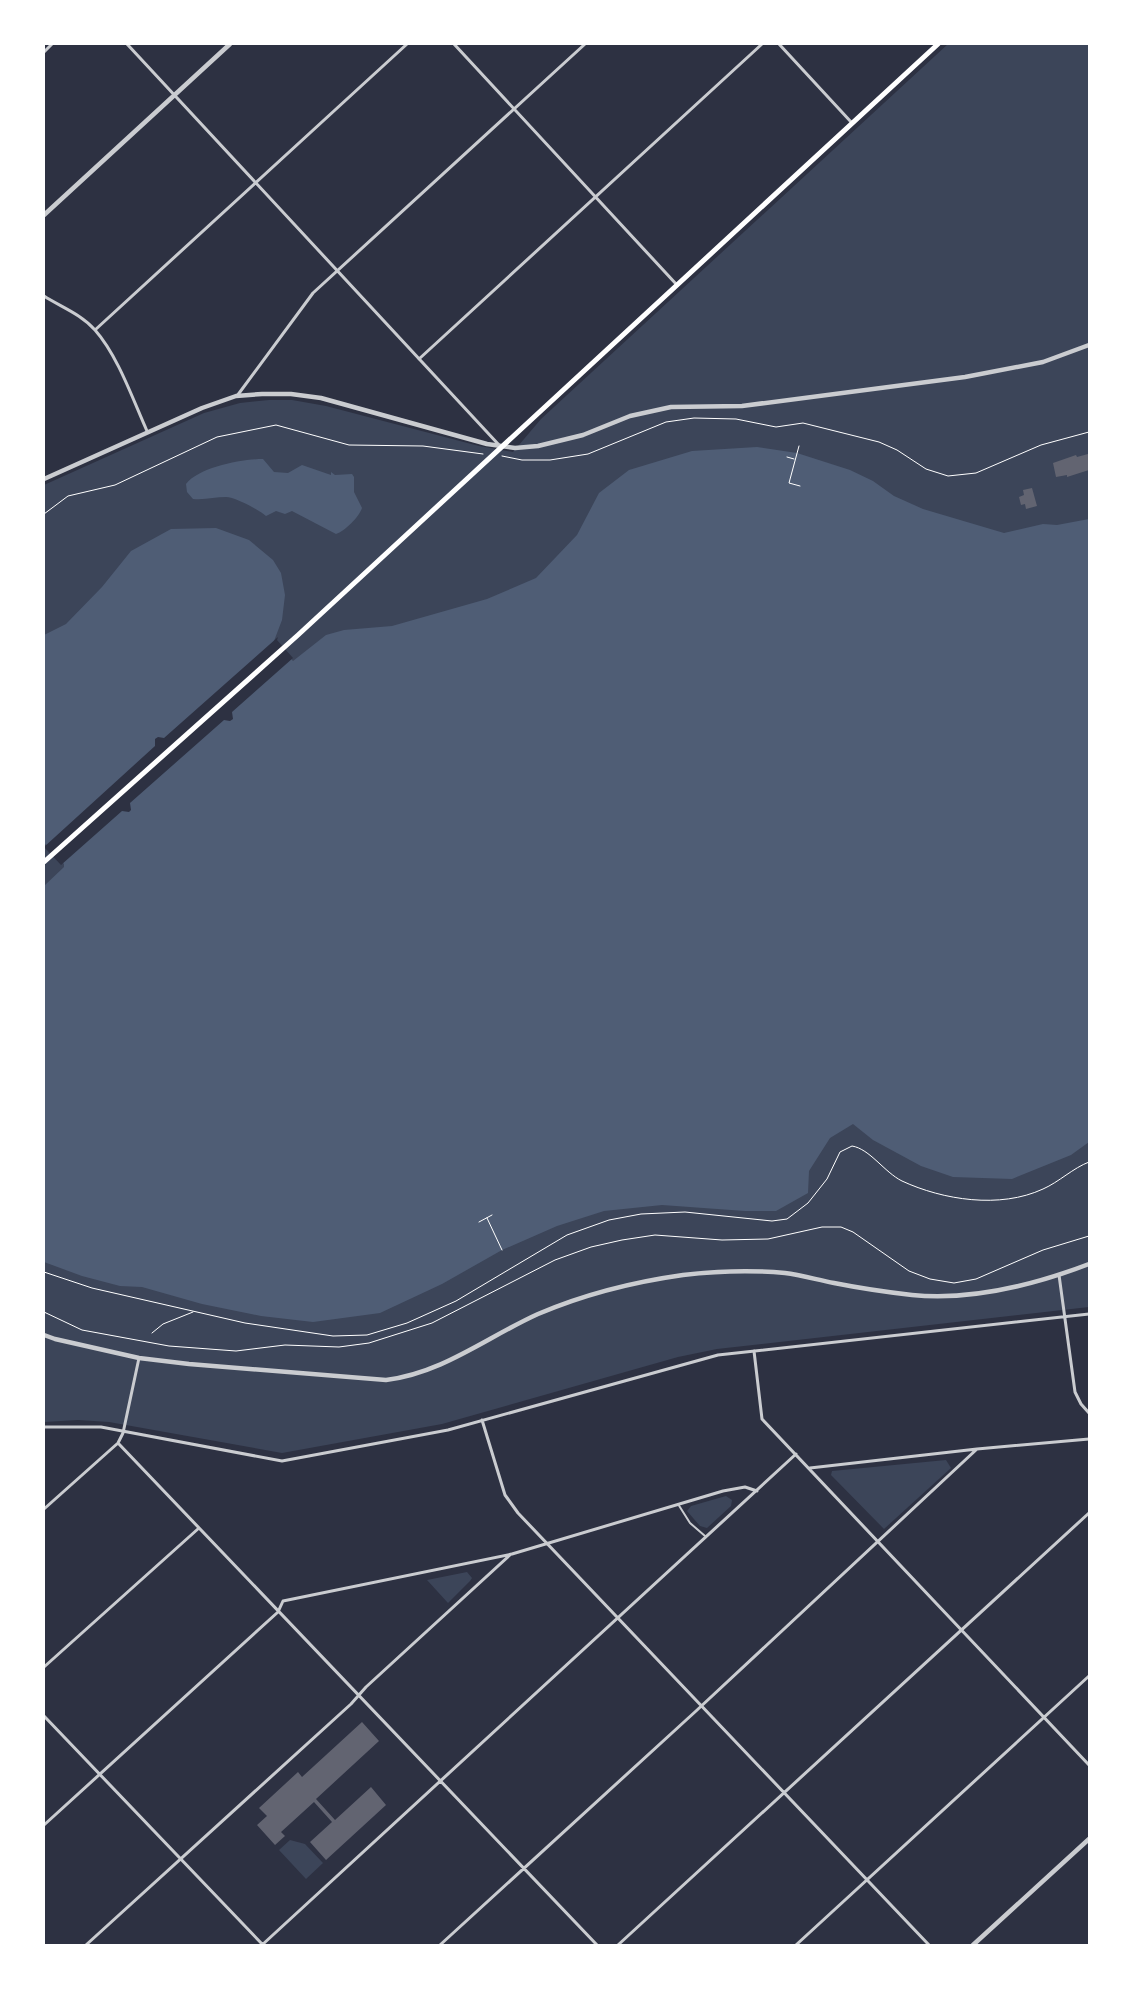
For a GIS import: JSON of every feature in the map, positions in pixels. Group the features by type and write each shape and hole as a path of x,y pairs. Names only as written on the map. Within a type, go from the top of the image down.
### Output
{"main road":[{"path":"44,862 298,635 938,44"}],"street":[{"path":"44,52 52,44"},
{"path":"127,44 501,447"},
{"path":"44,215 230,44"},
{"path":"95,330 408,44"},
{"path":"454,44 678,285"},
{"path":"236,396 313,293 585,44"},
{"path":"419,359 762,44"},
{"path":"779,44 852,123"},
{"path":"44,296 64,306 95,330 113,359 146,431"},
{"path":"44,479 146,431 236,396 290,394 321,398 501,447 524,448 552,444 583,435 630,416 662,408 742,406 965,377 1044,362 1089,345"},
{"path":"44,1335 139,1358 386,1380 410,1376 438,1366 537,1315 583,1296 658,1279 709,1272 787,1273 856,1287 914,1295 961,1296 1022,1286 1089,1264"},
{"path":"1059,1275 1076,1392 1081,1404 1089,1413"},
{"path":"44,1427 101,1428 282,1460 448,1430 683,1363 718,1355 1089,1314"},
{"path":"754,1351 762,1419 1089,1765"},
{"path":"44,1509 118,1443 123,1433 139,1358"},
{"path":"482,1420 504,1495 518,1514 929,1945"},
{"path":"810,1468 977,1449 1089,1439"},
{"path":"118,1443 597,1945"},
{"path":"440,1945 701,1706 977,1449"},
{"path":"44,1716 263,1945 796,1454"},
{"path":"44,1825 278,1612 283,1601 512,1554 678,1504 745,1487 757,1491"},
{"path":"618,1945 1089,1513"},
{"path":"44,1667 199,1528"},
{"path":"86,1945 181,1860 512,1554"},
{"path":"796,1945 1089,1676"},
{"path":"973,1945 1089,1839"}],"lane":[{"path":"678,1504 687,1519 707,1538"}],"path":[{"path":"522,460 550,460 588,454 666,422 694,418 736,418 776,427 803,422 879,442 897,450 926,469 948,476 976,473 1041,445 1089,432"},
{"path":"44,514 68,496 115,485 217,437 268,426 276,425 349,445 424,446 475,453"},
{"path":"799,446 788,483 800,486"},
{"path":"788,457 795,459"},
{"path":"794,465 798,466"},
{"path":"44,1272 92,1288 245,1323 347,1337 368,1335 407,1323 456,1301 567,1236 609,1220 640,1214 685,1212 772,1221 788,1219 808,1203 827,1179 840,1152 852,1146 864,1150 894,1177 938,1195 971,1200 1027,1195 1045,1188 1089,1162"},
{"path":"479,1222 492,1215"},
{"path":"487,1218 502,1250"},
{"path":"44,1312 82,1330 169,1346 236,1351 285,1345 339,1347 369,1343 432,1323 555,1260 591,1247 630,1238 655,1235 722,1240 768,1239 822,1227 841,1227 853,1232 909,1271 930,1279 954,1283 976,1279 1043,1250 1089,1236"},
{"path":"152,1333 163,1324 195,1312"}],"shaded area":[{"path":"948,44 1089,44 1089,1307 717,1349 678,1357 442,1424 282,1453 109,1422 78,1420 44,1422 44,485 204,413 240,403 269,400 292,400 326,406 479,446 513,452 541,419"},
{"path":"757,447 797,453 850,470 873,481 894,496 923,509 1004,533 1043,524 1057,525 1089,519 1089,1142 1071,1155 1012,1179 953,1177 921,1166 873,1140 853,1124 830,1138 809,1171 808,1193 776,1211 745,1211 662,1205 604,1211 557,1226 502,1250 442,1284 380,1313 313,1322 261,1316 202,1304 142,1287 120,1286 82,1276 44,1262 44,886 64,867 64,864 44,844 44,635 66,624 102,587 131,551 171,529 216,528 249,540 273,560 281,573 285,595 282,620 274,641 293,661 326,635 344,630 392,626 487,599 536,578 577,535 599,493 629,470 692,451"},
{"path":"263,459 274,472 288,473 302,465 331,475 331,472 335,475 352,474 354,477 354,492 362,508 360,512 347,527 336,534 292,511 285,514 276,511 266,516 235,499 222,497 193,499 187,492 186,484 201,473 233,462"},
{"path":"946,1460 951,1468 884,1529 831,1475 832,1471"},
{"path":"726,1496 732,1500 731,1506 707,1528 700,1526 687,1511 691,1506"},
{"path":"467,1572 472,1578 448,1603 427,1580"},
{"path":"290,1840 305,1844 323,1863 306,1879 279,1850"}],"pier":[{"path":"278,637 277,640 293,658 232,712 233,719 230,721 224,720 130,803 131,810 129,812 122,811 61,865 44,847 155,746 155,739 158,737 164,738"}],"building":[{"path":"1088,454 1089,470 1067,477 1067,475 1056,477 1053,463 1076,455 1077,457"},
{"path":"1032,488 1037,506 1026,509 1025,504 1021,505 1019,497 1024,495 1023,490"},
{"path":"362,1722 379,1741 316,1799 335,1820 371,1787 386,1805 326,1860 310,1842 332,1822 314,1802 281,1832 285,1836 275,1845 257,1825 267,1816 259,1808 298,1772 302,1777"}]}
